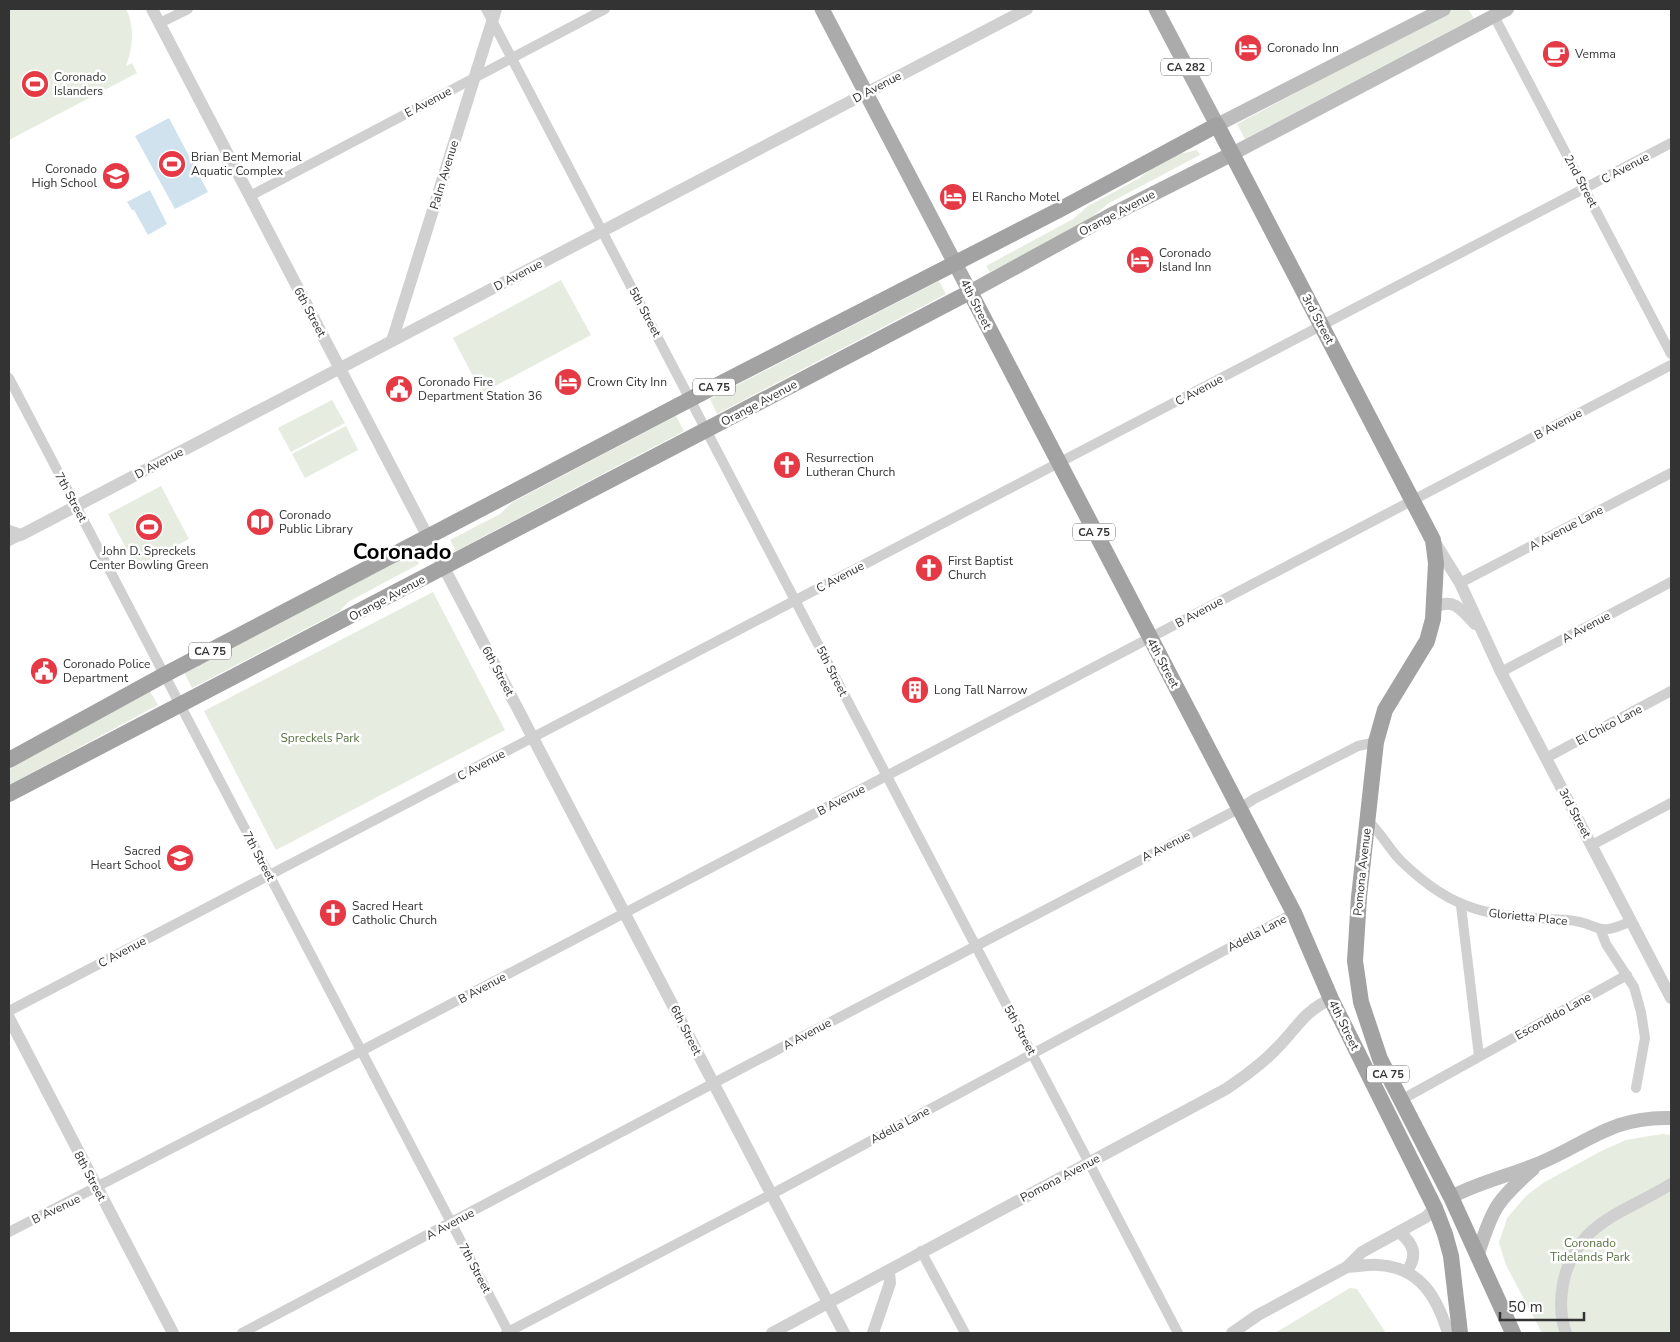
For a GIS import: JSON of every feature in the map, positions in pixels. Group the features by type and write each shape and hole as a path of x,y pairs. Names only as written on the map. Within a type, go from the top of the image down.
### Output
{"highway":[{"name":"3rd Street","path":"1216,126 1434,540"},
{"name":"CA 75","path":"9,760 164,675 1059,210 1216,126"},
{"name":"Orange Avenue","path":"9,794 970,292"},
{"name":"4th Street","path":"970,292 1294,913 1331,999 1435,1208 1451,1256 1460,1333"},
{"name":"Pomona Avenue","path":"1434,540 1436,563 1434,608 1427,641 1388,704 1376,742 1355,961 1361,1002 1380,1059 1451,1197"},
{"name":"CA 75","path":"1451,1197 1514,1333"}],"main road":[{"name":"4th Street","path":"822,9 970,292"},
{"name":"3rd Street","path":"1156,9 1216,126"},
{"path":"1216,126 1444,9"},
{"name":"Orange Avenue","path":"970,292 1111,215 1232,154 1492,12 1507,9"},
{"path":"1451,1197 1541,1162 1612,1126 1652,1117 1671,1118"},
{"path":"1478,1254 1487,1225 1498,1201 1541,1162"}],"street":[{"name":"6th Street","path":"152,9 844,1333"},
{"path":"160,24 188,9"},
{"name":"E Avenue","path":"250,196 606,9"},
{"name":"D Avenue","path":"9,541 15,533 76,506 1027,9"},
{"name":"5th Street","path":"491,12 512,58 1178,1333"},
{"name":"Palm Avenue","path":"392,341 474,78 491,12"},
{"name":"2nd Street","path":"1492,12 1671,354"},
{"name":"C Avenue","path":"9,1011 1671,144"},
{"name":"B Avenue","path":"9,1232 361,1051 1671,365"},
{"name":"7th Street","path":"9,378 508,1333"},
{"name":"A Avenue Lane","path":"1460,583 1671,473"},
{"name":"3rd Street","path":"1434,540 1460,583 1501,672 1671,998"},
{"name":"A Avenue","path":"1501,672 1671,582"},
{"name":"3rd Street","path":"1434,608 1444,603 1453,604 1480,628"},
{"name":"El Chico Lane","path":"1546,758 1671,691"},
{"name":"A Avenue","path":"242,1333 1254,799 1358,746 1376,742"},
{"path":"1592,845 1671,803"},
{"name":"Glorietta Place","path":"1368,820 1379,830 1399,859 1412,872 1436,892 1461,906 1492,914 1571,921 1601,931"},
{"path":"1461,906 1479,1056"},
{"name":"Adella Lane","path":"508,1333 772,1194 1294,913"},
{"path":"1631,921 1618,927 1601,931 1606,944 1634,987 1641,1012 1645,1038 1636,1088"},
{"name":"Escondido Lane","path":"1410,1096 1627,975"},
{"name":"Pomona Avenue","path":"772,1333 889,1271 921,1251 1226,1089 1248,1074 1278,1047 1304,1015 1315,1006 1331,999"},
{"name":"8th Street","path":"9,1018 173,1333"},
{"path":"1566,1333 1561,1308 1562,1291 1565,1276 1578,1245 1598,1224 1671,1184"},
{"path":"1232,1333 1258,1315 1347,1267 1362,1252 1426,1217 1435,1208"},
{"path":"1399,1232 1412,1246 1415,1255 1407,1271"},
{"path":"921,1251 965,1333"},
{"path":"1347,1267 1376,1264 1407,1271 1434,1297 1448,1333"},
{"path":"873,1333 890,1283 889,1271"}],"green space":[{"path":"9,9 126,9 131,23 132,37 126,66 132,63 137,73 9,140"},
{"path":"1455,9 1468,9 1474,18 1245,139 1237,124"},
{"path":"1197,150 1200,155 1109,203 1086,222 990,272 986,266 1073,219 1088,206 1138,179 1158,164 1175,155"},
{"path":"561,280 591,335 482,393 453,338"},
{"path":"939,281 946,294 717,414 710,399"},
{"path":"332,400 345,423 291,452 278,428"},
{"path":"676,416 684,431 456,551 450,540 500,514 513,502"},
{"path":"346,426 358,450 305,478 292,454"},
{"name":"John D. Spreckels Center Bowling Green","path":"161,486 189,539 136,567 108,514"},
{"path":"414,553 419,564 348,602 340,611 192,688 184,672"},
{"name":"Spreckels Park","path":"433,592 505,730 276,850 204,711"},
{"path":"150,691 158,705 9,785 9,770 29,754"},
{"name":"Coronado Tidelands Park","path":"1662,1134 1671,1135 1671,1333 1542,1333 1506,1265 1499,1243 1507,1218 1526,1196 1543,1183 1601,1151 1626,1140"},
{"path":"1350,1288 1357,1289 1386,1333 1275,1333"}],"water":[{"name":"Brian Bent Memorial Aquatic Complex","path":"169,118 208,192 175,209 135,136"},
{"path":"150,190 167,224 148,235 134,210 132,210 127,202"}],"place":[{"name":"Coronado Inn","path":"1248,48"},
{"name":"Vemma","path":"1556,54"},
{"name":"Coronado Islanders","path":"35,84"},
{"name":"Brian Bent Memorial Aquatic Complex","path":"172,164"},
{"name":"Coronado High School","path":"116,176"},
{"name":"El Rancho Motel","path":"953,197"},
{"name":"Coronado Island Inn","path":"1140,260"},
{"name":"Crown City Inn","path":"568,382"},
{"name":"Coronado Fire Department Station 36","path":"399,389"},
{"name":"Resurrection Lutheran Church","path":"787,465"},
{"name":"Coronado Public Library","path":"260,522"},
{"name":"John D. Spreckels Center Bowling Green","path":"149,527"},
{"name":"First Baptist Church","path":"929,568"},
{"name":"Coronado Police Department","path":"44,671"},
{"name":"Long Tall Narrow","path":"915,690"},
{"name":"Sacred Heart School","path":"180,858"},
{"name":"Sacred Heart Catholic Church","path":"333,913"}],"district":[{"name":"Coronado","path":"402,551"}]}
